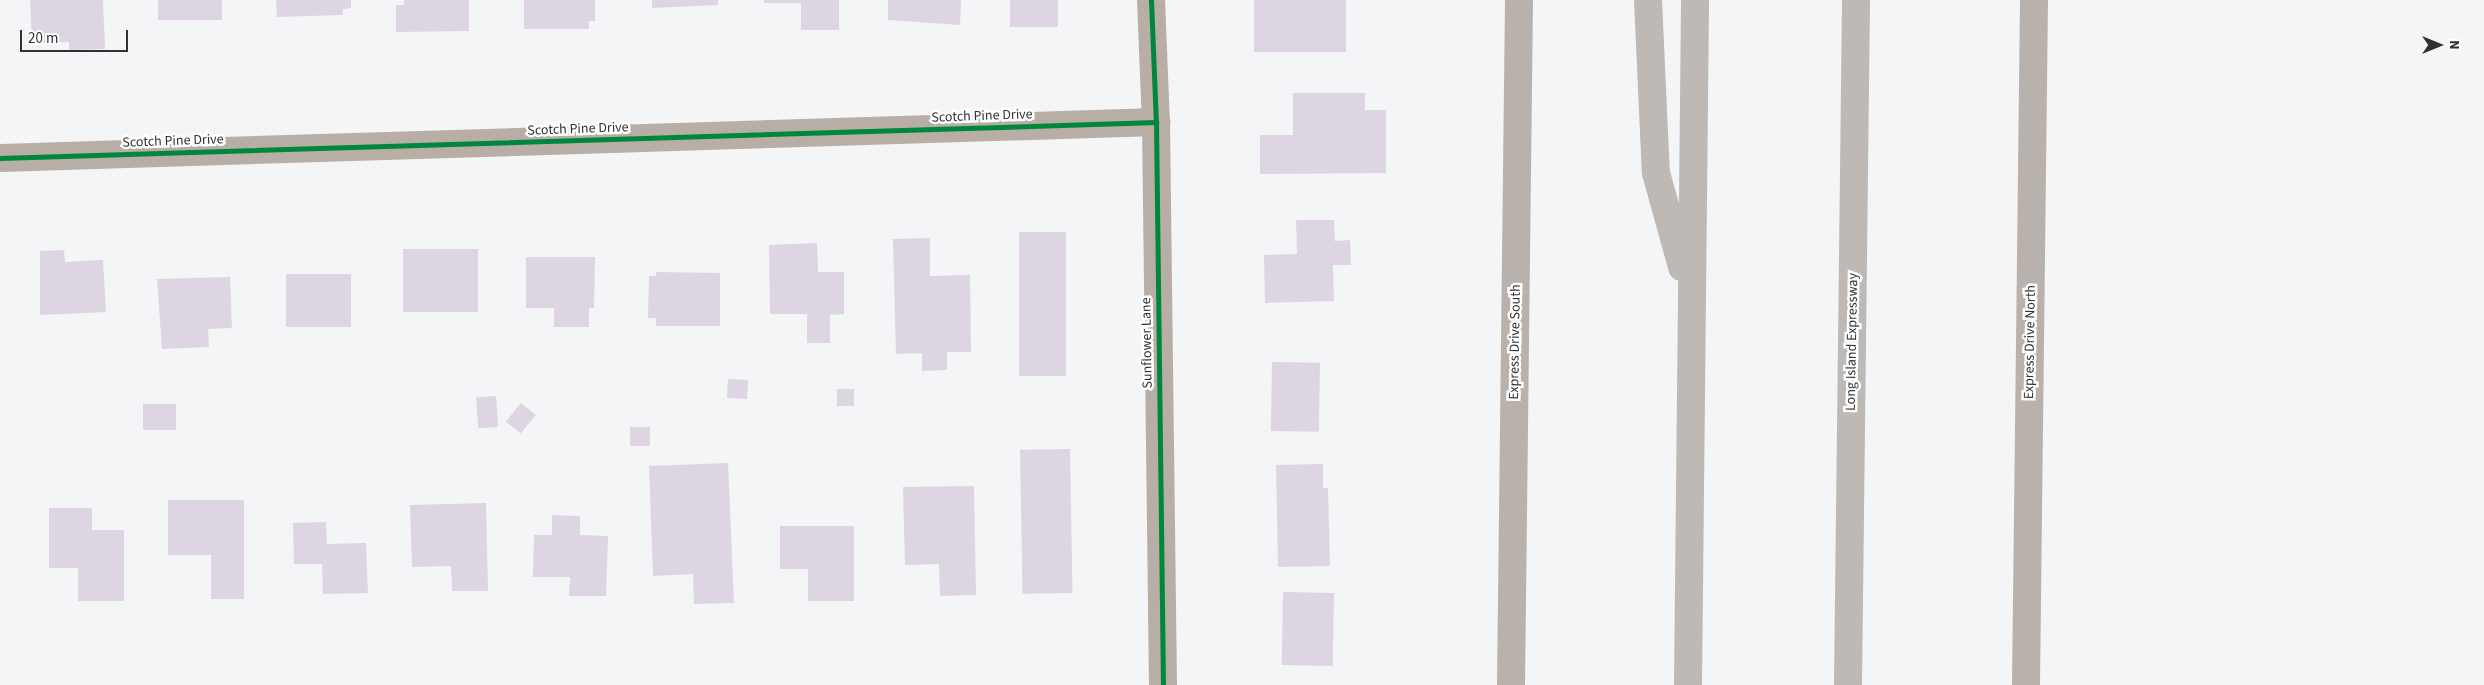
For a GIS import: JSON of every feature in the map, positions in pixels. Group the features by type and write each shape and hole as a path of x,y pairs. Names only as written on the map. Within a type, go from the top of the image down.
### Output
{"highway":[{"path":"1648,0 1656,173 1691,298"},
{"path":"1688,685 1695,0"},
{"name":"Long Island Expressway","path":"1848,685 1856,0"}],"main road":[{"name":"Express Drive South","path":"1511,685 1519,0"},
{"name":"Express Drive North","path":"2026,685 2034,0"}],"street":[{"name":"Sunflower Lane","path":"1151,0 1156,122 1163,685"},
{"name":"Scotch Pine Drive","path":"0,158 1156,122"}],"building":[{"path":"30,0 103,0 105,49 69,50 69,42 32,43"},
{"path":"158,0 222,0 222,20 158,20"},
{"path":"276,0 351,0 351,8 343,9 343,15 277,17"},
{"path":"404,0 469,0 469,31 396,32 396,5 404,5"},
{"path":"524,0 595,0 595,21 589,21 589,29 524,29"},
{"path":"652,0 718,0 718,5 652,8"},
{"path":"764,0 839,0 839,30 801,30 801,3 764,3"},
{"path":"888,0 961,0 960,25 888,20"},
{"path":"1010,0 1058,0 1058,27 1010,27"},
{"path":"1254,0 1346,0 1346,52 1254,52"},
{"path":"1293,93 1365,93 1365,110 1386,110 1386,173 1260,174 1260,135 1293,135"},
{"path":"1296,220 1334,220 1335,241 1350,240 1351,265 1333,265 1334,301 1265,303 1264,255 1297,254"},
{"path":"1019,232 1066,232 1066,376 1019,376"},
{"path":"930,238 930,276 970,275 971,352 947,352 947,370 922,371 922,353 896,354 893,239"},
{"path":"817,243 818,272 844,272 844,314 830,315 830,343 807,343 807,314 770,314 769,245"},
{"path":"403,249 478,249 478,312 403,312"},
{"path":"64,250 65,262 103,260 106,312 40,315 40,251"},
{"path":"526,257 595,257 594,308 589,308 589,327 554,327 554,308 526,308"},
{"path":"656,272 720,273 720,326 656,326 656,318 648,318 649,276 656,276"},
{"path":"286,274 351,274 351,327 286,327"},
{"path":"230,277 232,328 208,329 209,347 162,349 157,279"},
{"path":"1272,362 1320,363 1319,432 1271,431"},
{"path":"728,379 748,380 747,399 727,398"},
{"path":"837,389 854,389 854,406 837,406"},
{"path":"496,396 498,427 478,428 476,397"},
{"path":"521,403 536,415 521,434 506,422"},
{"path":"143,404 176,404 176,430 143,430"},
{"path":"630,427 650,427 650,446 630,446"},
{"path":"1070,449 1073,593 1023,594 1020,450"},
{"path":"728,463 734,603 694,604 693,574 653,576 649,466"},
{"path":"1323,464 1323,488 1328,488 1330,566 1278,567 1276,465"},
{"path":"974,486 976,595 940,596 939,564 905,565 903,487"},
{"path":"168,500 244,500 244,599 211,599 211,555 168,555"},
{"path":"486,503 488,591 452,591 451,566 412,567 410,505"},
{"path":"49,508 92,508 92,530 124,530 124,601 78,601 78,568 49,568"},
{"path":"552,515 580,516 580,535 608,536 606,596 569,596 570,577 533,577 534,535 552,535"},
{"path":"326,522 327,544 366,543 368,593 323,594 322,564 294,564 293,523"},
{"path":"780,526 854,526 854,601 808,601 808,569 780,569"},
{"path":"1283,592 1334,593 1333,666 1282,665"}],"cycle path":[{"path":"1151,0 1156,122 1163,685"},
{"path":"0,158 1156,122"}]}
